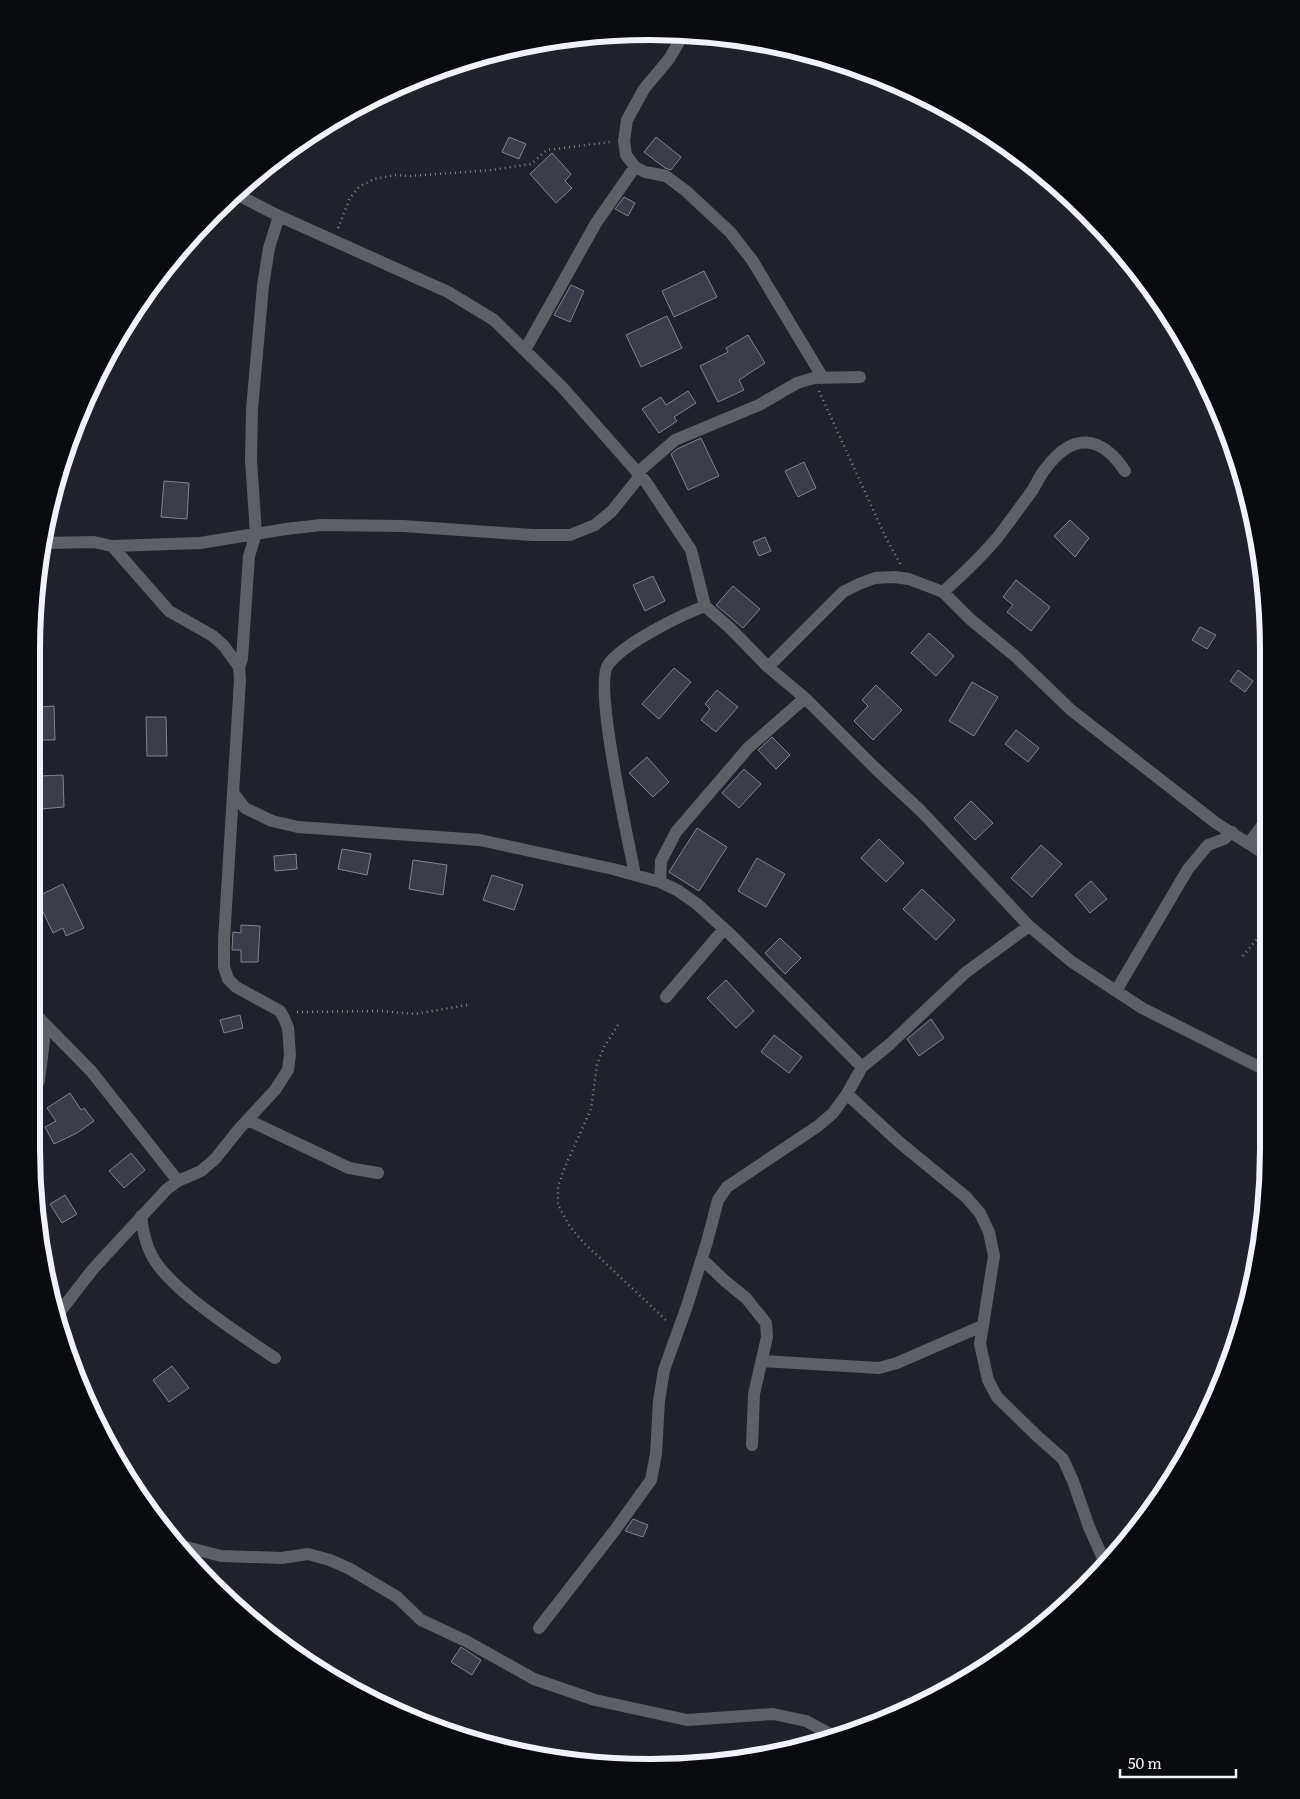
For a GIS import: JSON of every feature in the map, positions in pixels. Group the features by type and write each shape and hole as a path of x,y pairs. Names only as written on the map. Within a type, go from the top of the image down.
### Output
{"street":[{"path":"680,41 669,59 644,89 627,120 624,141 626,155 635,168 666,176 686,191 730,232 752,260 818,378"},
{"path":"525,350 596,223 635,168"},
{"path":"242,197 279,216 448,292 494,320 563,388 646,482 691,550 705,606 730,628 768,668 805,698 921,811 1029,926 1072,962 1142,1008 1260,1068"},
{"path":"62,1309 93,1269 167,1188 201,1171 215,1159 275,1090 288,1070 290,1054 288,1028 280,1011 236,987 228,979 224,967 224,940 240,680 239,667 242,659 249,556 256,534 252,460 252,409 263,286 269,248 279,216"},
{"path":"50,543 94,542 112,546 200,542 321,525 365,525 532,535 570,535 595,525 606,515 639,475 675,440 759,405 797,384 818,378 860,377"},
{"path":"943,592 971,567 997,538 1032,491 1046,468 1060,452 1071,445 1084,442 1096,444 1115,456 1125,471"},
{"path":"112,546 169,611 213,636 224,646 239,667"},
{"path":"768,668 843,592 875,578 894,577 909,579 943,592 970,619 1015,656 1071,710 1186,801 1216,823 1260,851"},
{"path":"635,875 609,741 604,680 607,666 618,655 643,637 687,613 705,606"},
{"path":"660,882 661,861 676,832 748,748 805,698"},
{"path":"234,794 245,808 272,821 298,828 480,840 613,868 660,882 690,899 724,928 862,1067"},
{"path":"1249,843 1260,829"},
{"path":"1116,991 1188,869 1208,846 1224,839 1232,832"},
{"path":"539,1628 651,1480 656,1454 664,1370 688,1306 718,1200 727,1187 818,1126 833,1113 847,1094 862,1067 890,1044 965,973 1029,926"},
{"path":"666,997 724,928"},
{"path":"40,1019 91,1071 178,1181"},
{"path":"40,1025 44,1040 40,1073"},
{"path":"847,1094 900,1142 966,1197 980,1213 989,1232 994,1256 980,1344 988,1380 997,1397 1063,1459 1103,1558"},
{"path":"248,1120 349,1168 378,1173"},
{"path":"141,1216 145,1240 153,1258 162,1270 199,1303 275,1358"},
{"path":"702,1259 725,1282 746,1298 766,1323 767,1338 754,1394 752,1445"},
{"path":"762,1361 879,1368 897,1363 982,1326"},
{"path":"188,1548 221,1556 282,1558 308,1554 330,1560 350,1569 396,1597 421,1620 466,1641 534,1679 595,1700 687,1720 774,1714 806,1721 827,1732"}],"path":[{"path":"332,240 350,198 359,187 374,179 396,175 426,176 492,170 531,164 547,150 624,141"},
{"path":"818,378 886,538 909,579"},
{"path":"1243,956 1260,935"},
{"path":"280,1011 381,1011 414,1014 467,1005"},
{"path":"618,1025 604,1047 597,1065 591,1109 558,1186 558,1205 570,1226 584,1243 678,1330"}],"building":[{"path":"509,137 526,144 519,159 502,152"},
{"path":"656,137 681,157 671,170 665,168 644,152"},
{"path":"552,153 571,174 565,181 572,188 556,203 530,174"},
{"path":"624,197 635,203 628,216 615,209"},
{"path":"704,271 717,297 674,317 662,291"},
{"path":"571,285 584,291 570,322 554,315"},
{"path":"667,316 682,348 641,367 626,335"},
{"path":"748,335 765,363 739,380 744,390 718,402 700,366 728,352 726,348"},
{"path":"688,391 696,403 674,417 677,421 659,433 642,409 661,397 666,405"},
{"path":"701,438 719,476 688,490 671,454 677,449"},
{"path":"804,462 816,488 798,497 785,471"},
{"path":"164,481 189,483 187,519 161,517"},
{"path":"1070,520 1089,538 1075,557 1054,536"},
{"path":"765,537 771,551 759,556 753,542"},
{"path":"653,576 665,601 645,611 633,585"},
{"path":"1016,580 1050,607 1031,631 1007,612 1013,605 1003,597"},
{"path":"733,586 760,609 743,628 716,605"},
{"path":"1200,627 1216,635 1207,649 1192,640"},
{"path":"929,633 954,656 936,676 911,653"},
{"path":"674,668 691,682 659,719 642,704"},
{"path":"1238,670 1253,681 1245,692 1230,681"},
{"path":"972,682 998,697 974,736 949,721"},
{"path":"876,685 902,710 873,740 854,721 868,706 862,700"},
{"path":"717,690 738,707 716,732 701,720 710,709 705,704"},
{"path":"54,706 55,740 41,740 41,707"},
{"path":"146,717 166,717 167,756 147,756"},
{"path":"1016,730 1039,748 1028,762 1005,744"},
{"path":"772,737 790,755 776,769 758,750"},
{"path":"647,757 669,782 653,797 629,773"},
{"path":"744,769 761,784 739,808 722,793"},
{"path":"63,775 64,807 41,809 40,776"},
{"path":"971,801 993,823 975,840 954,818"},
{"path":"697,828 727,847 699,891 669,872"},
{"path":"879,839 904,863 886,882 861,858"},
{"path":"1041,845 1062,864 1032,897 1011,878"},
{"path":"342,849 371,854 367,875 338,869"},
{"path":"296,854 297,869 275,871 274,856"},
{"path":"757,858 785,874 766,907 738,891"},
{"path":"413,860 447,865 443,895 409,889"},
{"path":"492,875 523,885 514,910 483,900"},
{"path":"1091,881 1107,899 1090,913 1075,895"},
{"path":"63,884 84,928 66,936 63,928 53,933 40,905 40,895"},
{"path":"922,889 955,920 936,940 903,909"},
{"path":"241,925 260,926 258,962 241,962 241,950 232,950 233,932 241,933"},
{"path":"780,938 801,958 785,974 765,953"},
{"path":"726,980 754,1011 736,1028 707,998"},
{"path":"240,1015 243,1028 224,1033 220,1020"},
{"path":"931,1019 944,1038 919,1056 907,1039"},
{"path":"774,1035 802,1057 789,1073 761,1052"},
{"path":"70,1093 81,1110 84,1108 94,1121 77,1133 54,1144 45,1127 56,1121 47,1108"},
{"path":"131,1153 145,1170 124,1188 109,1171"},
{"path":"65,1195 77,1214 62,1223 50,1204"},
{"path":"172,1366 189,1388 169,1402 153,1380"},
{"path":"633,1519 648,1525 643,1537 625,1531"},
{"path":"461,1647 481,1660 472,1675 451,1662"}]}
